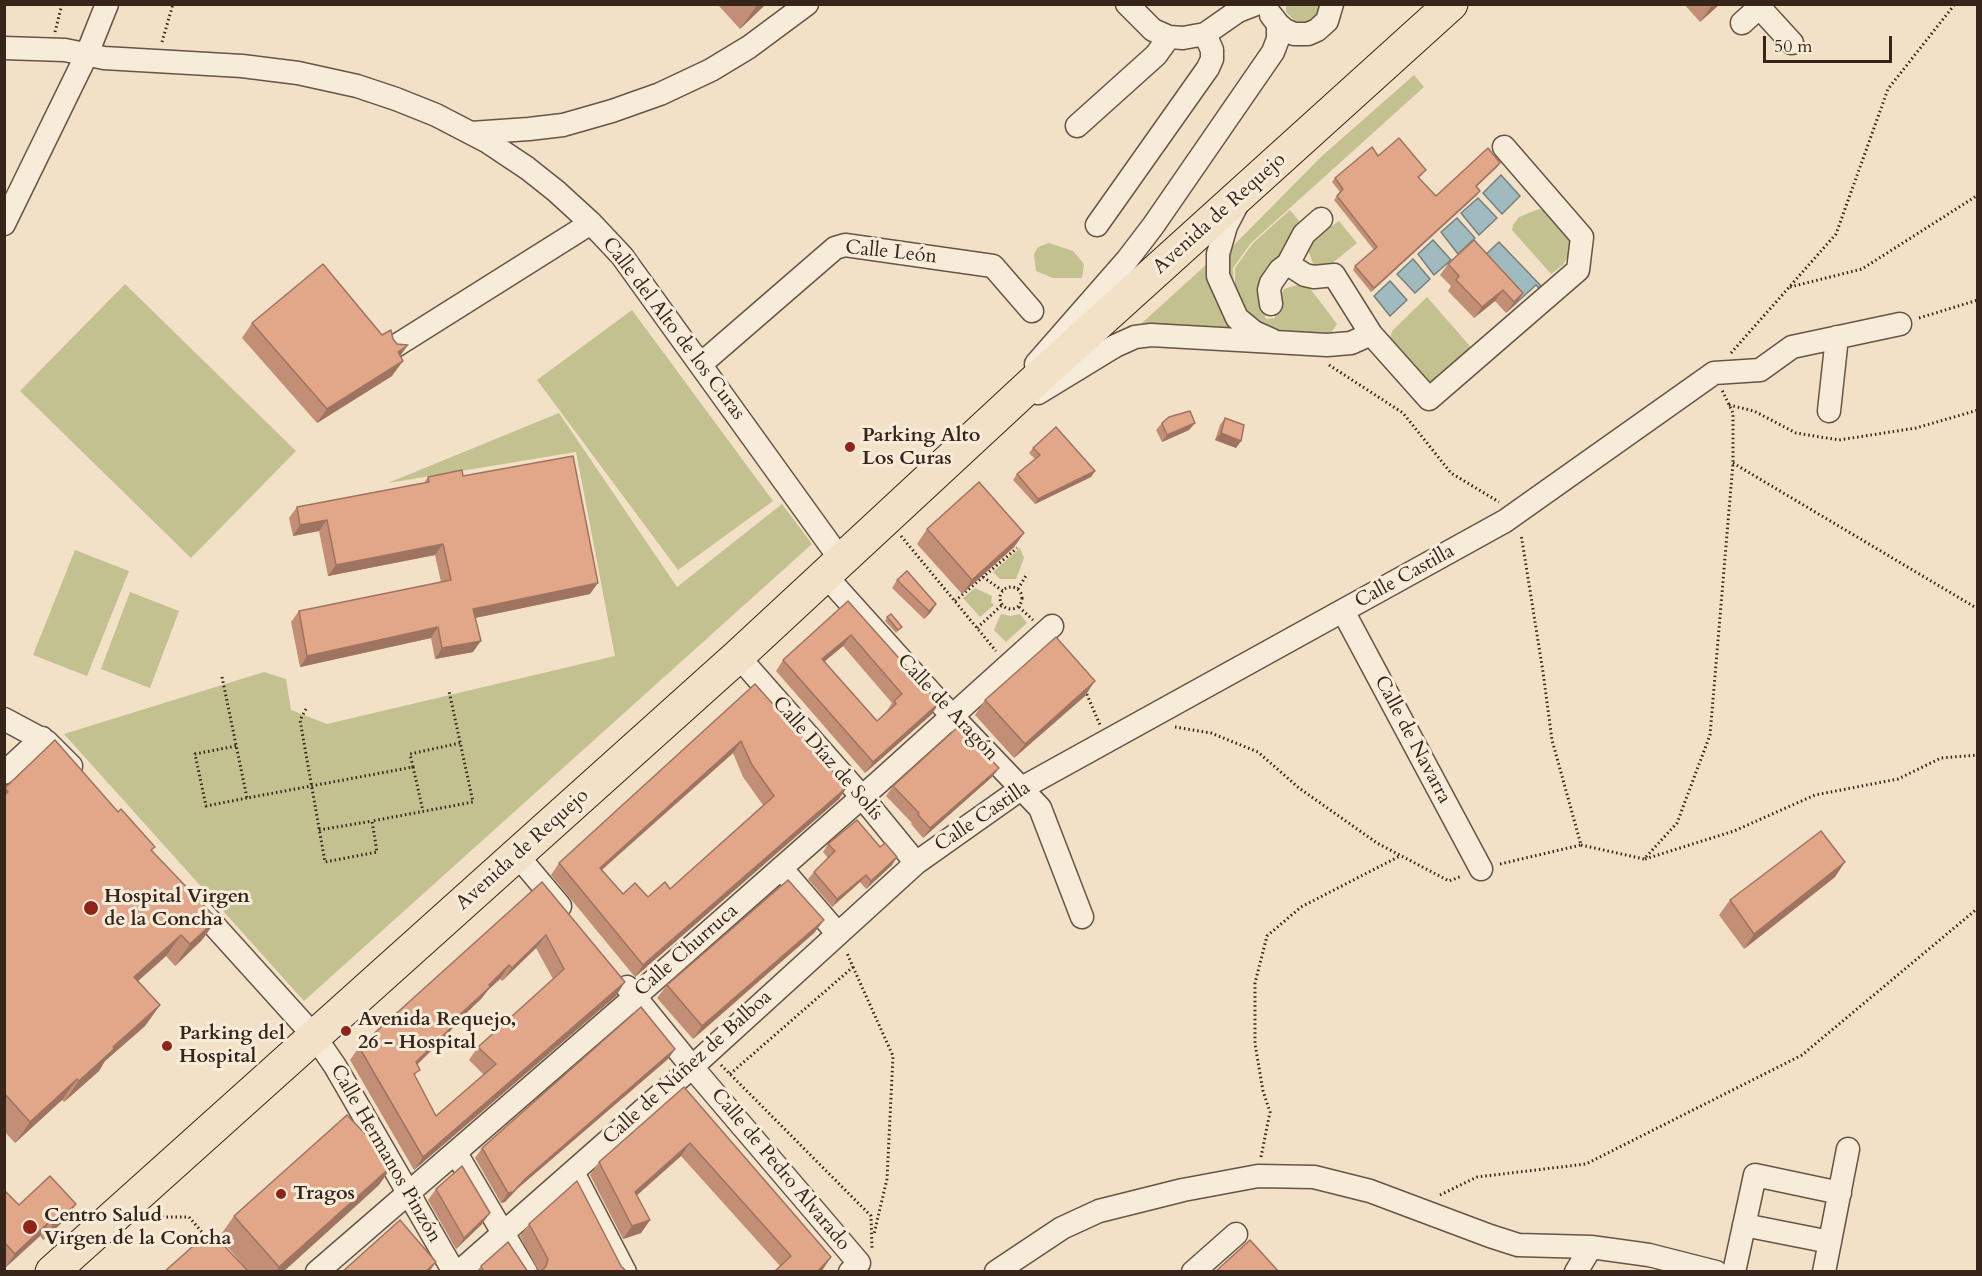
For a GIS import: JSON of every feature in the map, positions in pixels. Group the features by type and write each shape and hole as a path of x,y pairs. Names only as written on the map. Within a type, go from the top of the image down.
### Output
{"highway":[{"name":"Avenida de Requejo","path":"52,1272 738,656 988,423 1451,4"}],"street":[{"path":"4,224 87,54 107,4"},
{"path":"471,133 541,128 596,116 674,88 743,51 807,4"},
{"path":"1127,4 1149,27 1169,37 1188,38 1205,34 1238,11 1256,4"},
{"path":"1274,14 1294,34 1313,33 1329,18 1332,4"},
{"path":"1742,23 1762,6 1792,43"},
{"path":"988,423 1055,339 1127,260 1153,226 1273,52 1278,39 1274,14"},
{"path":"1097,225 1208,68 1212,59 1212,50 1205,34"},
{"path":"1077,126 1156,55 1169,37"},
{"name":"Calle del Alto de los Curas","path":"4,48 50,49 99,57 260,68 337,81 396,99 436,115 471,133 527,168 591,223 637,275 701,364 833,567"},
{"path":"527,168 523,155 525,141 530,133 541,128"},
{"path":"1288,264 1305,275 1314,277 1334,275 1371,334 1429,399 1578,270 1582,237 1504,147"},
{"path":"1242,194 1226,226 1218,254 1218,276 1238,318 1254,332 1278,343"},
{"path":"1270,304 1271,284 1280,270 1288,264 1304,234 1321,219"},
{"path":"394,347 591,223"},
{"name":"Calle León","path":"701,364 836,248 845,245 993,266 1032,310"},
{"path":"1714,373 1760,370 1792,347 1900,324"},
{"name":"Avenida de Requejo","path":"988,423 1116,346 1135,337 1151,335 1311,345 1351,342 1371,334"},
{"path":"1829,411 1837,337"},
{"name":"Calle Castilla","path":"916,863 1022,788 1505,521 1714,373"},
{"name":"Calle de Aragón","path":"833,567 952,716 1040,808 1082,917"},
{"name":"Calle de Navarra","path":"1342,611 1482,868"},
{"name":"Calle Churruca","path":"317,1272 782,868 1052,626"},
{"name":"Calle Díaz de Solís","path":"738,656 862,797 916,863"},
{"path":"4,719 42,738 57,750 88,785"},
{"path":"4,773 42,738"},
{"path":"518,855 571,919"},
{"name":"Calle de Núñez de Balboa","path":"459,1272 700,1059 916,863"},
{"path":"782,868 838,934"},
{"name":"Calle Hermanos Pinzón","path":"182,889 315,1037 335,1066 454,1272"},
{"name":"Calle de Pedro Alvarado","path":"612,968 636,996 700,1059 855,1267"},
{"path":"1824,1272 1848,1149"},
{"path":"456,1153 526,1272"},
{"path":"573,1172 625,1272"},
{"path":"996,1272 1062,1228 1099,1211 1183,1190 1258,1176 1314,1178 1370,1191 1518,1245 1591,1247 1649,1255 1716,1272"},
{"path":"1734,1272 1755,1176 1840,1193"},
{"path":"1744,1225 1830,1242"},
{"path":"1193,1272 1236,1234"},
{"path":"1576,1272 1591,1247"}],"path":[{"path":"50,49 62,4"},
{"path":"158,61 173,4"},
{"path":"1644,859 1677,823 1710,735 1732,464 1732,413 1714,373 1836,234 1888,89 1955,4"},
{"path":"1789,287 1862,270 1977,195"},
{"path":"1900,324 1977,300"},
{"path":"1311,345 1323,361 1335,370 1356,381 1403,413 1451,473 1517,513 1552,740 1581,845"},
{"path":"1729,405 1754,411 1796,433 1839,440 1916,428 1977,410"},
{"path":"1732,464 1977,609"},
{"path":"887,518 1008,666"},
{"path":"955,601 1017,548"},
{"path":"1018,589 1027,574"},
{"path":"983,577 1003,591"},
{"path":"1009,587 1018,589 1023,597 1019,607 1012,609 1002,605 1000,598 1003,591 1009,587"},
{"path":"977,628 1002,605"},
{"path":"222,677 247,798"},
{"path":"1084,688 1107,741"},
{"path":"319,830 473,802 449,691"},
{"path":"306,709 300,720 324,862 377,852 372,821"},
{"path":"1144,720 1211,733 1258,752 1299,788 1377,843 1449,881 1482,868 1581,845 1644,859 1734,831 1815,795 1898,779 1941,758 1977,755"},
{"path":"423,812 410,754 460,743"},
{"path":"236,746 195,754 206,806 413,767"},
{"path":"1258,1176 1270,1112 1263,1091 1255,1044 1255,983 1268,936 1301,907 1400,856"},
{"path":"1414,1208 1477,1177 1586,1164 1802,1055 1977,908"},
{"path":"838,934 893,1056 887,1179 873,1237"},
{"path":"730,1074 853,967"},
{"path":"700,1059 730,1074 871,1216 873,1247 855,1267"},
{"path":"162,1217 189,1217 213,1244"}],"shaded area":[{"path":"1320,4 1318,14 1307,22 1296,22 1286,12 1286,5"},
{"path":"1414,75 1424,87 1251,243 1233,268 1234,288 1228,269 1232,247 1322,156"},
{"path":"1539,209 1552,212 1570,243 1569,254 1563,265 1551,274 1512,230 1519,217"},
{"path":"1290,210 1304,227 1262,303 1266,319 1275,318 1277,304 1284,289 1297,285 1309,287 1337,324 1329,336 1281,333 1257,323 1244,309 1235,288 1235,268 1253,243"},
{"path":"1339,221 1357,243 1330,265 1314,266 1308,243"},
{"path":"1049,243 1073,251 1084,264 1082,278 1053,278 1036,271 1034,254 1038,247"},
{"path":"1208,263 1234,330 1144,326 1142,323"},
{"path":"125,284 296,451 191,558 20,391"},
{"path":"1427,297 1475,352 1433,383 1421,380 1389,342 1392,331"},
{"path":"632,310 773,501 678,570 537,380"},
{"path":"559,413 677,587 782,504 812,544 304,1001 64,734 264,672 286,679 291,710 327,724 615,656 576,452 388,483"},
{"path":"1020,548 1024,558 1016,579 1000,579 993,572"},
{"path":"75,550 129,571 87,676 33,655"},
{"path":"975,588 992,596 991,602 994,605 980,617 963,598"},
{"path":"130,592 179,611 150,688 101,669"},
{"path":"1001,614 1010,616 1020,614 1027,623 1006,642 994,630"}],"water":[{"path":"1501,175 1520,196 1502,214 1483,193"},
{"path":"1478,198 1497,218 1479,235 1461,213"},
{"path":"1457,218 1475,238 1458,254 1441,232"},
{"path":"1433,240 1451,260 1434,275 1418,254"},
{"path":"1499,242 1543,288 1541,290 1536,285 1516,303 1478,262"},
{"path":"1413,259 1430,279 1415,293 1397,274"},
{"path":"1390,281 1407,300 1390,316 1374,296"}],"building":[{"path":"1399,138 1426,170 1418,177 1436,196 1488,148 1500,163 1476,186 1480,191 1374,288 1355,266 1377,247 1337,196 1343,189 1335,178 1372,147 1378,156"},
{"path":"1474,240 1523,293 1514,302 1503,290 1482,307 1456,280 1459,276 1448,264"},
{"path":"323,264 382,335 391,330 397,344 408,345 398,352 403,361 327,409 252,323"},
{"path":"1190,411 1195,423 1167,435 1162,423 1169,417"},
{"path":"1225,418 1244,425 1241,441 1221,433"},
{"path":"1056,427 1095,471 1038,499 1017,474 1040,455 1033,448"},
{"path":"573,456 598,583 473,609 481,641 442,648 438,627 307,656 299,611 451,580 443,544 336,565 327,520 300,525 297,507 429,482 428,477 462,470 463,476"},
{"path":"979,482 1024,533 972,580 927,529"},
{"path":"907,571 936,604 929,611 897,580"},
{"path":"848,601 939,703 873,762 783,660","holes":["851,635 902,694 894,701 896,704 877,721 822,659"]},
{"path":"891,614 902,627 898,630 887,617"},
{"path":"1056,637 1095,681 1025,744 985,700"},
{"path":"755,684 847,787 643,965 559,863","holes":["741,741 752,765 774,796 670,889 665,882 648,897 635,883 623,894 600,868"]},
{"path":"959,726 999,768 930,828 893,786"},
{"path":"55,740 118,812 121,809 155,847 151,850 217,919 190,944 181,935 134,977 160,1005 79,1081 77,1079 30,1122 4,1093 4,795 8,792 5,788"},
{"path":"857,820 880,847 885,843 897,857 871,881 866,875 837,899 814,872 835,851 828,844"},
{"path":"1821,831 1845,862 1754,934 1730,900"},
{"path":"788,880 824,920 702,1026 667,985"},
{"path":"542,882 625,982 423,1157 359,1047","holes":["546,935 564,969 478,1047 496,1064 436,1116 414,1074 420,1070 416,1062 457,1022 454,1020 491,986 489,985 509,965 512,968"]},
{"path":"641,1007 675,1049 525,1179 513,1192 508,1193 482,1148"},
{"path":"684,1087 831,1257 817,1272 774,1272 791,1256 690,1143 635,1192 650,1220 632,1226 599,1162"},
{"path":"347,1115 394,1164 279,1267 234,1216"},
{"path":"462,1166 490,1213 464,1238 436,1189"},
{"name":"Centro Salud Virgen de la Concha","path":"50,1176 76,1204 53,1225 50,1221 15,1254 4,1242 4,1190 19,1205"},
{"path":"577,1181 621,1266 627,1272 541,1272 548,1259 529,1224"},
{"path":"400,1220 436,1262 425,1272 342,1272"},
{"path":"210,1231 249,1272 164,1272"},
{"path":"1250,1240 1279,1272 1215,1272"},
{"path":"508,1242 528,1272 484,1272 481,1266"}],"place":[{"name":"Parking Alto Los Curas","path":"850,447"},
{"name":"Hospital Virgen de la Concha","path":"91,908"},
{"name":"Avenida Requejo, 26 - Hospital","path":"346,1031"},
{"name":"Parking del Hospital","path":"167,1046"},
{"name":"Tragos","path":"281,1194"},
{"name":"Centro Salud Virgen de la Concha","path":"30,1227"}]}
